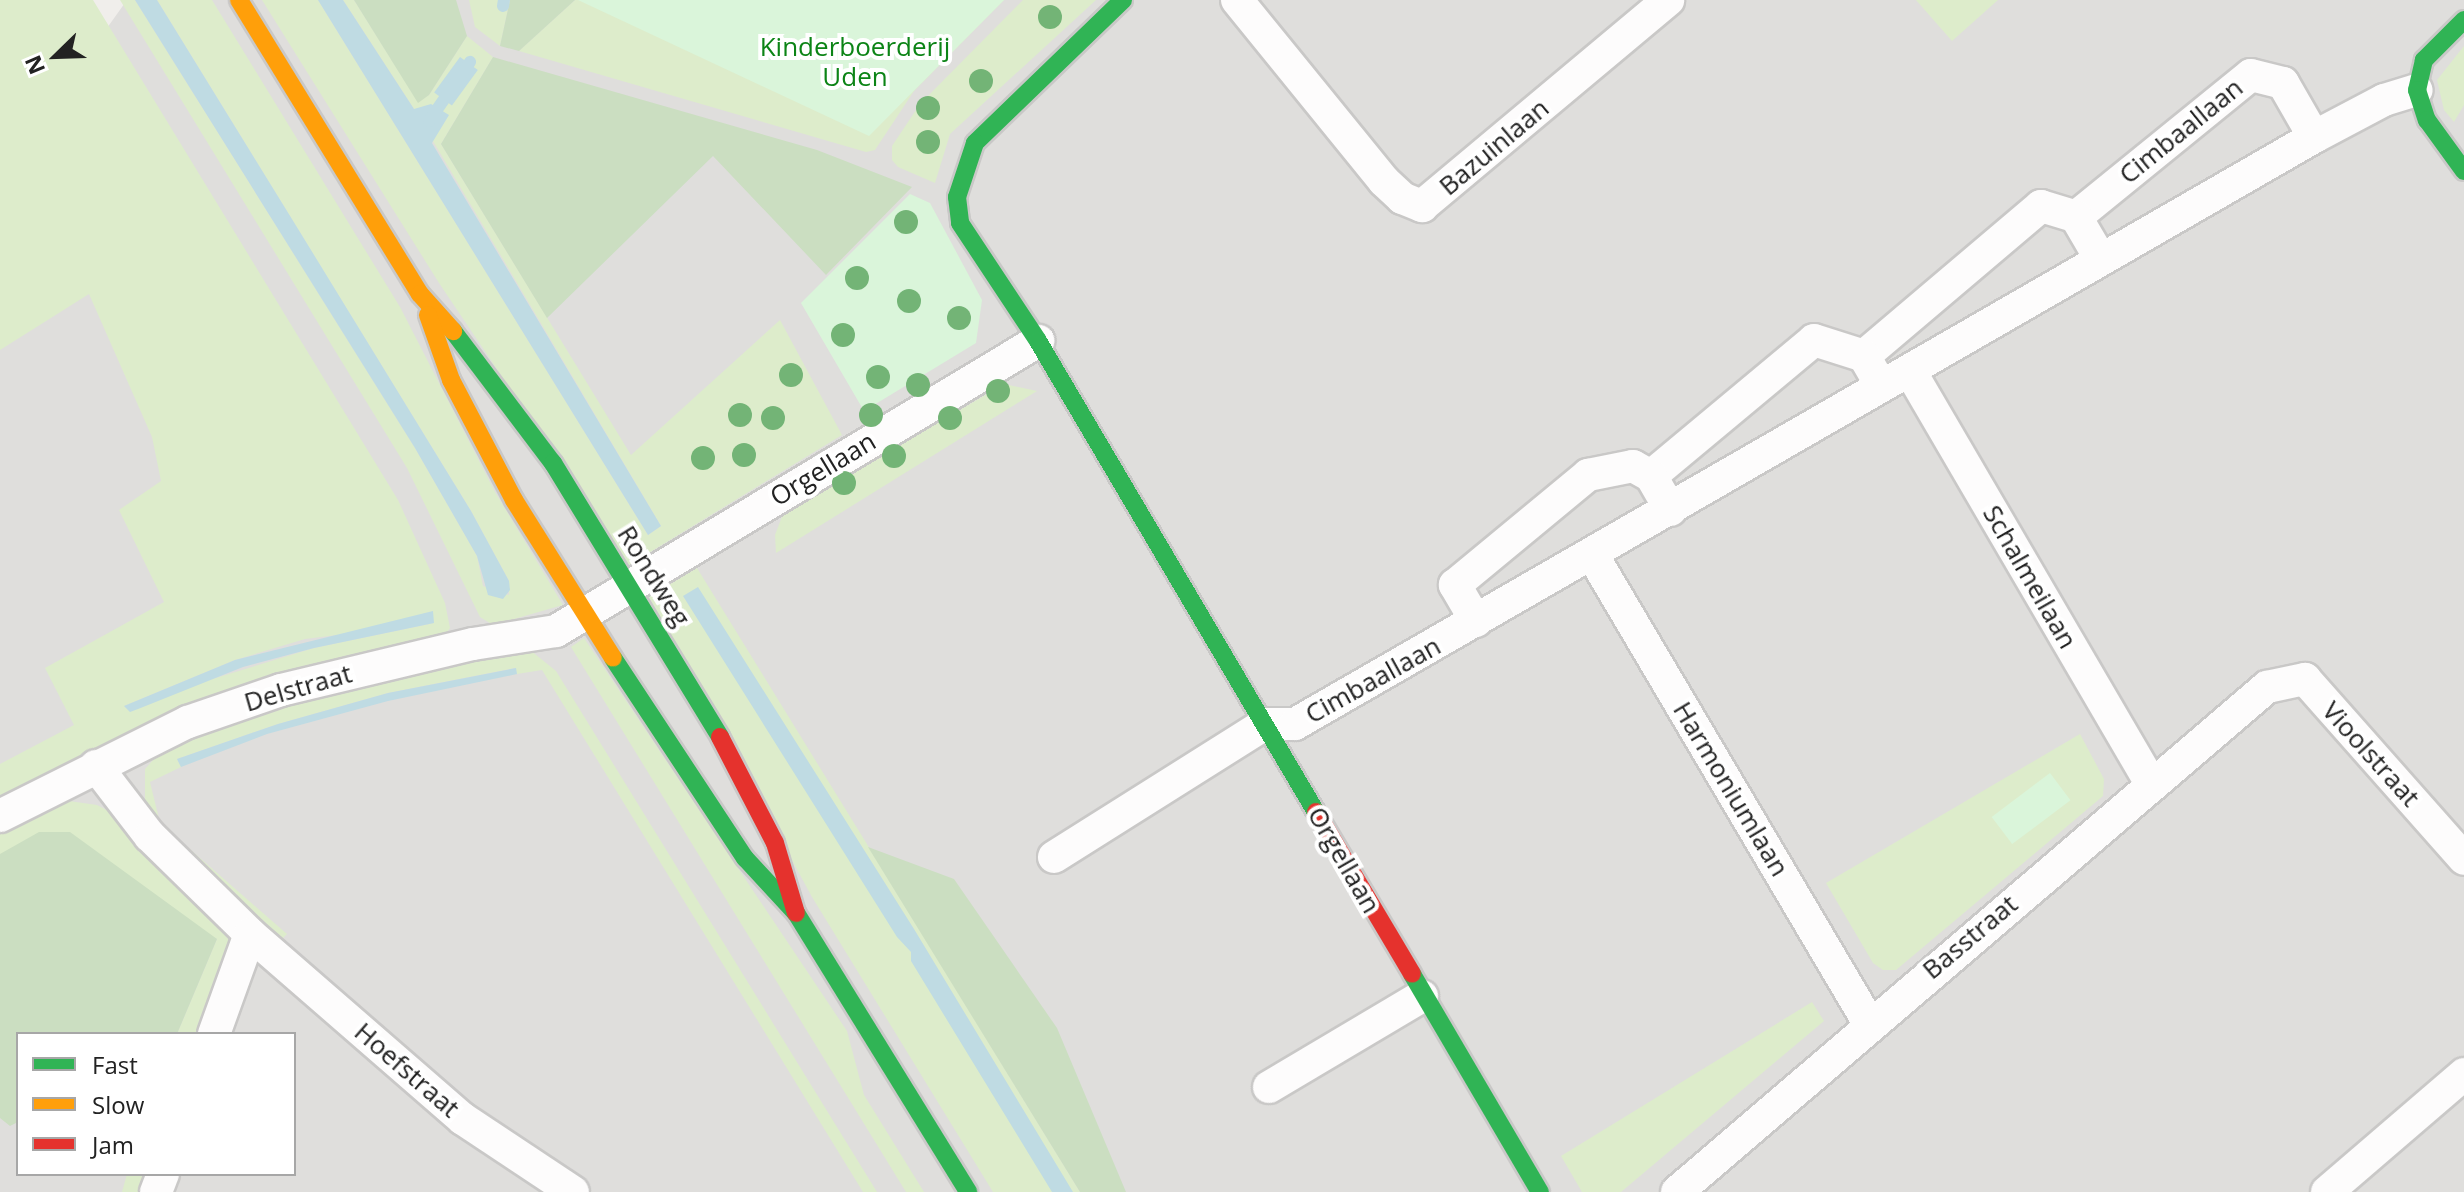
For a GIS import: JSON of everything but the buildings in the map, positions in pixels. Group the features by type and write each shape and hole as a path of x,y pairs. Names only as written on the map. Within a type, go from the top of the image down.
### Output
{"main road":[{"name":"Rondweg","path":"239,0 420,294 490,374 553,463 608,601 745,858 796,913 968,1192"},
{"name":"Orgellaan","path":"1123,0 975,143 957,197 960,223 1038,341 1540,1192"},
{"path":"2464,20 2424,60 2417,90 2427,120 2464,171"},
{"name":"Rondweg","path":"420,294 458,393 514,500 608,601 733,758 775,843 796,913"}],"street":[{"name":"Bazuinlaan","path":"1237,0 1384,181 1402,198 1422,206 1668,0"},
{"name":"Cimbaallaan","path":"2076,217 2251,75 2283,83 2314,137"},
{"name":"Cimbaallaan","path":"1265,724 1295,724 1593,556 2100,258 2314,137 2384,100 2417,90"},
{"path":"1864,356 2041,206 2076,217 2100,258"},
{"path":"1651,476 1814,340 1864,356 1896,379"},
{"name":"Orgellaan","path":"608,601 1038,341"},
{"name":"Schalmeilaan","path":"1896,379 2151,783"},
{"path":"1476,621 1455,585 1588,475 1633,466 1651,476 1671,510"},
{"name":"Harmoniumlaan","path":"1593,556 1869,1023"},
{"name":"Delstraat","path":"0,816 188,722 281,690 473,644 556,631 608,601"},
{"name":"Vioolstraat","path":"2267,687 2305,679 2464,859"},
{"name":"Basstraat","path":"1677,1192 1869,1023 2267,687"},
{"path":"1054,857 1265,724"},
{"name":"Hoefstraat","path":"96,766 150,836 250,934 463,1119 573,1192"},
{"path":"215,1032 250,934"},
{"path":"1269,1087 1422,996"},
{"path":"2327,1192 2464,1074"}],"shaded area":[{"path":"127,0 2464,0 2464,1192 0,1192 0,178"}],"green space":[{"path":"0,0 93,0 398,500 445,603 450,628 445,635 0,800 0,764 74,725 45,668 164,602 119,510 161,481 152,437 89,294 0,350","holes":["434,623 314,648 124,706 235,660 305,639"]},
{"path":"120,0 135,0 415,448 477,556 483,586 509,595 509,581 471,511 157,0 212,0 400,307 495,492 563,605 493,625 480,617 407,468"},
{"path":"262,0 318,0 648,535 661,526 414,109 343,0 354,0 418,102 429,95 467,36 493,57 441,144 631,455 780,320 842,435 629,565 439,283"},
{"path":"354,0 456,0 467,36 429,95 418,103"},
{"path":"469,0 510,0 500,46 475,27"},
{"path":"510,0 575,0 519,51 500,46"},
{"name":"Kinderboerderij Uden","path":"575,0 1004,0 914,91 875,150 866,152 519,51"},
{"name":"Kinderboerderij Uden","path":"578,0 1004,0 869,136"},
{"path":"1023,0 1096,0 950,134 935,183 898,167 892,160 892,146 920,104"},
{"path":"1916,0 1998,0 1952,41"},
{"path":"2464,46 2464,105 2454,122 2444,110 2437,80"},
{"path":"493,57 817,150 912,187 826,275 713,156 547,318 441,144"},
{"path":"910,194 930,203 982,300 976,343 864,411 801,303"},
{"path":"1004,384 1037,391 776,553 775,535 783,514"},
{"path":"697,568 1080,1192 993,1192 812,897 649,597"},
{"path":"584,638 847,1031 864,1095 924,1192 906,1192 571,647"},
{"path":"525,646 556,671 877,1192 863,1192 542,670 517,674 515,668 388,693 278,724 177,759 181,767 150,782 160,823 287,934 277,944 178,852 145,804 145,769 161,751 198,733 305,695"},
{"path":"2080,734 2104,779 2103,796 1896,970 1883,970 1873,963 1826,883"},
{"path":"2050,773 2070,800 2012,844 1992,817"},
{"path":"62,800 97,805 118,816 226,925 232,964 206,1032 178,1032 217,939 0,854 0,828"},
{"path":"39,832 70,832 217,939 178,1032 16,1032 16,1123 10,1126 0,1118 0,854"},
{"path":"868,847 954,879 1057,1028 1126,1192 1080,1192"},
{"path":"1812,1002 1824,1021 1621,1192 1582,1192 1561,1156"},
{"path":"126,1176 152,1176 147,1192 122,1192"}],"water":[{"path":"135,0 157,0 303,237 471,511 509,581 510,590 503,599 488,595 477,556 415,448"},
{"path":"318,0 343,0 414,109 431,104 449,115 432,143 661,526 648,535"},
{"path":"460,57 478,70 452,106 434,93"},
{"path":"698,587 914,929 1073,1192 1052,1192 911,961 911,952 897,937 683,596"},
{"path":"433,611 434,623 314,648 243,667 130,712 124,706 235,660"},
{"path":"516,668 517,674 388,701 267,734 181,767 177,759 278,724 388,693"}],"waterway":[{"path":"503,6 504,0"},
{"path":"429,121 470,62"}],"traffic: fast":[{"path":"1123,0 975,143 957,197 960,223 1038,341 1316,812"},
{"path":"2464,20 2424,60 2417,90 2427,120 2464,171"},
{"path":"453,331 553,463 720,737"},
{"path":"613,658 745,858 796,913 968,1192"},
{"path":"1412,974 1540,1192"}],"traffic: slow":[{"path":"239,0 420,294 453,331"},
{"path":"428,315 451,380 514,500 613,658"}],"traffic: jam":[{"path":"720,737 775,843 796,913"},
{"path":"1316,812 1412,974"}]}
